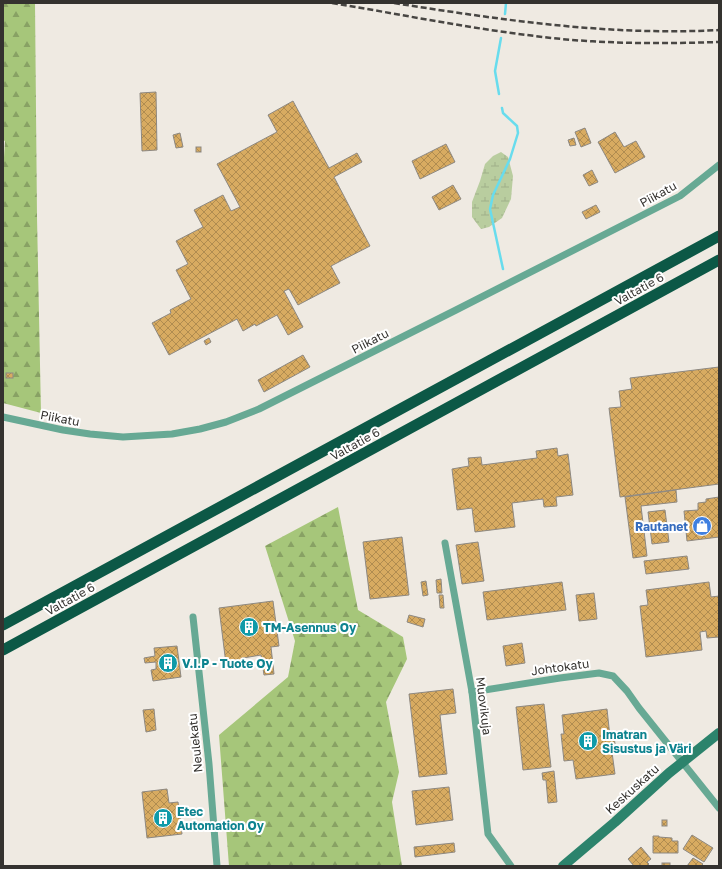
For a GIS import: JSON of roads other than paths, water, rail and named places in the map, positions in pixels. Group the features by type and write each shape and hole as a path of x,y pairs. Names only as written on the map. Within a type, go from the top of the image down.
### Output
{"highway":[{"name":"Valtatie 6","path":"3,625 719,236"},
{"name":"Valtatie 6","path":"3,650 719,260"}],"main road":[{"name":"Keskuskatu","path":"563,866 615,822 669,773 719,733"}],"street":[{"name":"Piikatu","path":"3,417 63,430 122,437 172,434 226,422 259,409 680,196 719,165"},
{"name":"Muovikuja","path":"445,543 472,692 488,834 511,866"},
{"name":"Neulekatu","path":"193,618 209,764 217,866"},
{"name":"Johtokatu","path":"472,692 599,673 613,676 719,808"}],"waterway":[{"path":"505,14 506,3"},
{"path":"499,94 495,71 501,38"},
{"path":"502,108 503,113 517,126 518,133 510,159 493,195 490,209 503,269"}],"railway":[{"path":"332,3 433,21 558,39 627,43 719,42"},
{"path":"394,3 516,21 597,29 637,31 719,30"}],"place":[{"name":"Rautanet","path":"702,526"},
{"name":"TM-Asennus Oy","path":"249,627"},
{"name":"V.I.P - Tuote Oy","path":"168,663"},
{"name":"Imatran Sisustus ja Väri","path":"588,741"},
{"name":"Etec Automation Oy","path":"163,818"}]}
